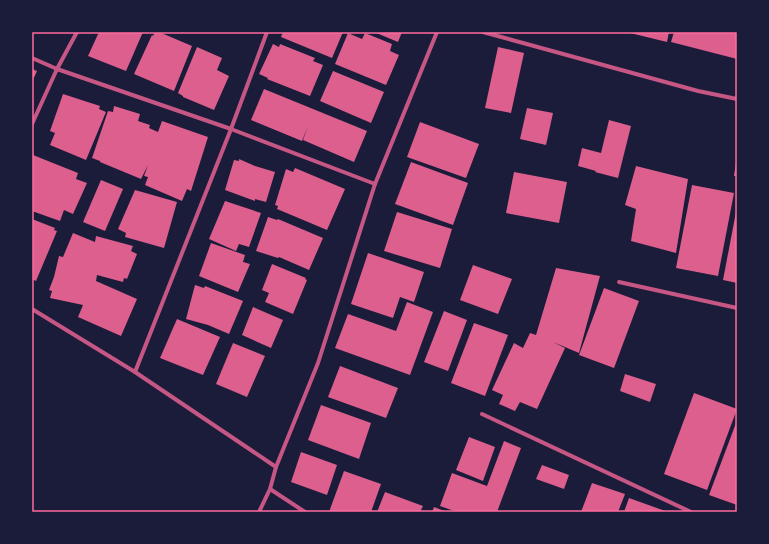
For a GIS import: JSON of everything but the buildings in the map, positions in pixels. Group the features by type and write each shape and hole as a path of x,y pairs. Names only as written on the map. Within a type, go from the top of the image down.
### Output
{"street":[{"path":"32,124 57,69 77,32"},
{"path":"135,372 231,129 267,32"},
{"path":"259,512 270,489 276,467 318,363 375,184 437,32"},
{"path":"483,32 698,91 737,99"},
{"path":"32,58 57,69 231,129 375,184"},
{"path":"619,282 737,308"},
{"path":"32,309 135,372 276,467"},
{"path":"482,414 691,512"},
{"path":"270,489 305,512"}]}
